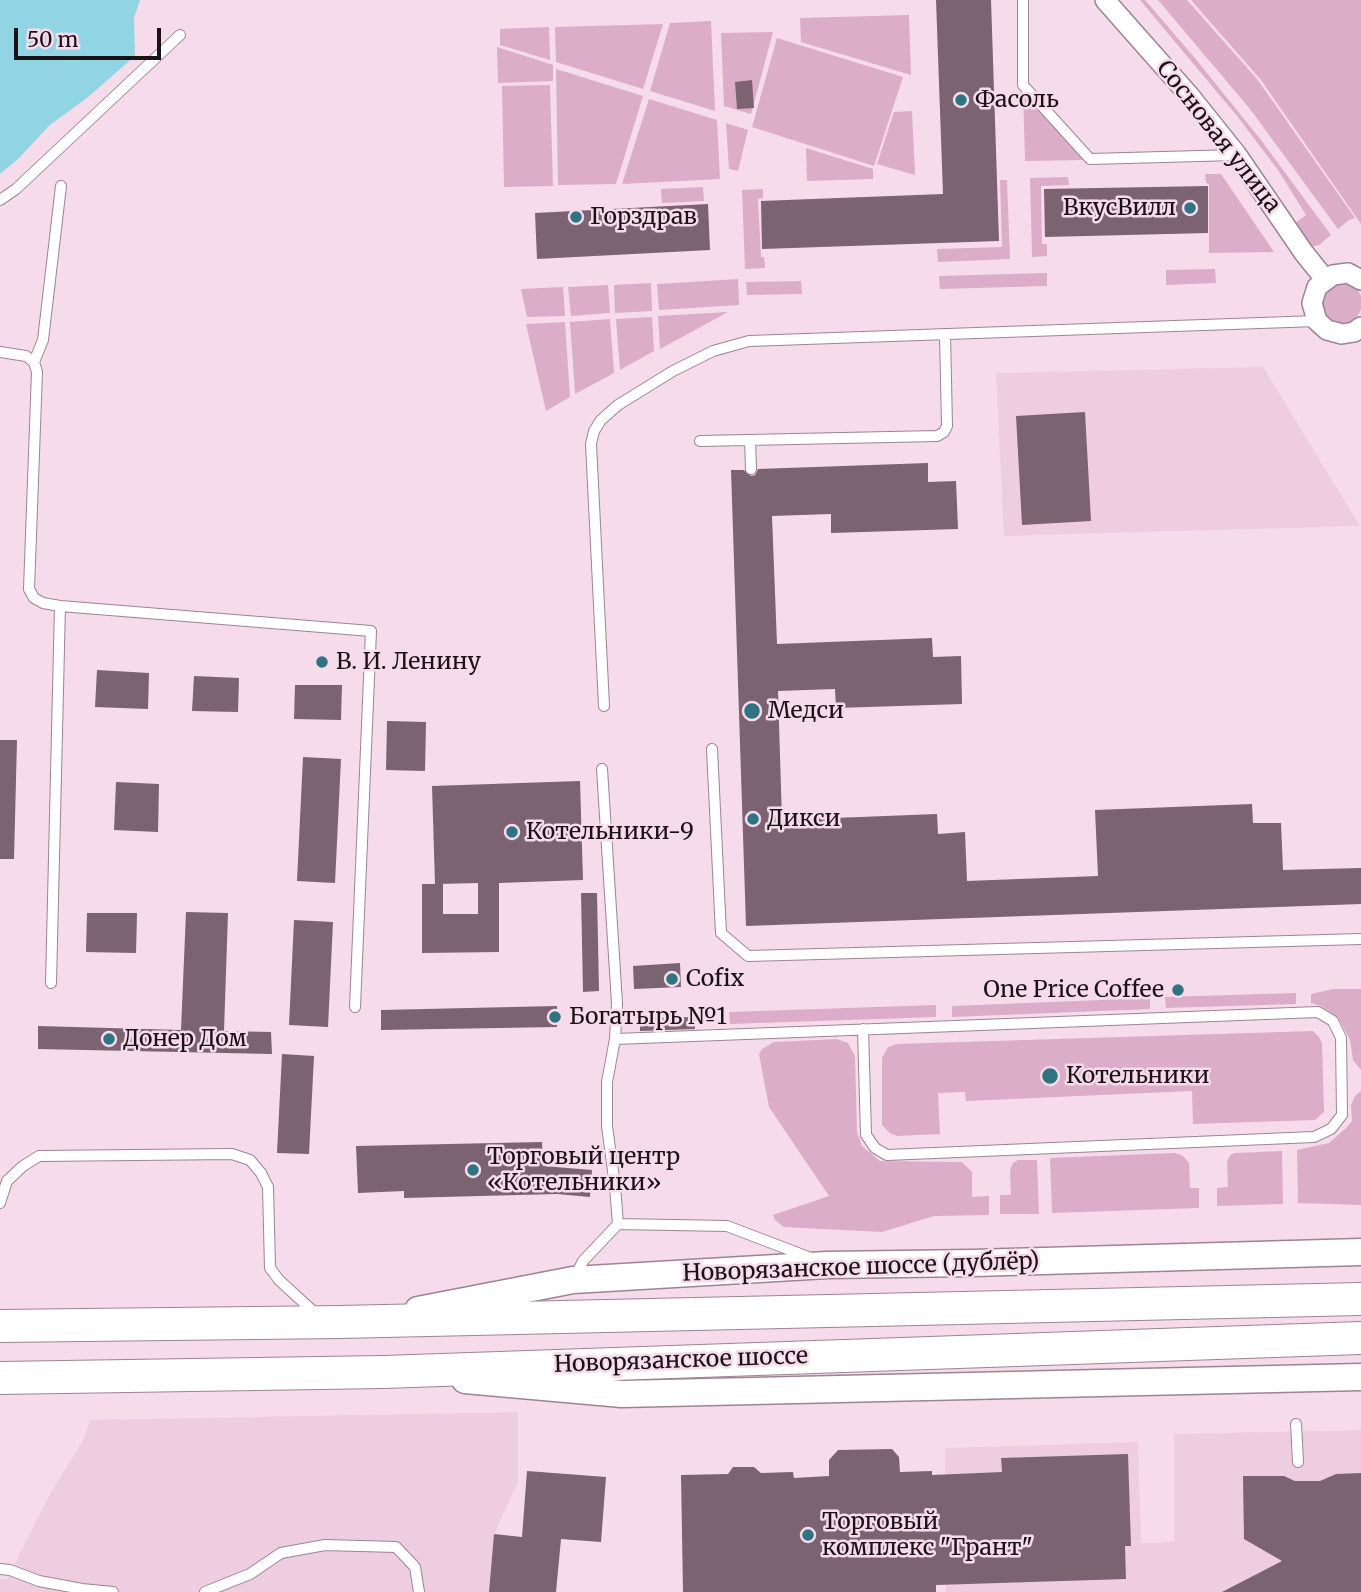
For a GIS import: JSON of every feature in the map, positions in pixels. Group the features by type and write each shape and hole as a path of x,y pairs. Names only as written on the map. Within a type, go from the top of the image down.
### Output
{"highway":[{"name":"Новорязанское шоссе","path":"0,1326 353,1321 1361,1298"},
{"name":"Новорязанское шоссе","path":"0,1378 384,1372 1361,1338"}],"main road":[{"name":"Новорязанское шоссе (дублёр)","path":"353,1321 573,1280 827,1265 1361,1252"},
{"path":"384,1372 622,1395 1361,1377"}],"street":[{"name":"Сосновая улица","path":"1105,0 1189,95 1237,155 1325,279"},
{"path":"1361,280 1354,275 1341,273 1325,279 1313,295 1313,311 1317,321 1327,330 1342,334 1361,327"}],"lane":[{"path":"1023,0 1023,85 1090,159 1237,155"},
{"path":"0,200 16,189 180,34"},
{"path":"34,362 43,340 61,186"},
{"path":"604,706 591,444 594,431 601,420 618,405 673,371 713,351 749,341 1317,321"},
{"path":"701,441 937,436 944,432 947,426 946,334"},
{"path":"0,352 26,356 34,362 37,372 29,589 34,598 43,603 60,606 372,631 355,1007"},
{"path":"750,440 751,470"},
{"path":"51,983 60,606"},
{"path":"712,749 721,933 748,956 1361,939"},
{"path":"603,769 617,1003 615,1039 607,1082 607,1126 618,1224"},
{"path":"615,1039 863,1029 1318,1012 1333,1021 1340,1038 1342,1115 1331,1129 1314,1138 887,1155 875,1148 866,1135 863,1029"},
{"path":"0,1203 7,1181 38,1156 232,1154 250,1160 261,1172 268,1187 270,1268 279,1280 317,1314 353,1321"},
{"path":"573,1280 583,1261 618,1224 727,1226 827,1265"},
{"path":"1296,1423 1298,1462"},
{"path":"205,1592 250,1574 281,1553 325,1545 396,1548 415,1567 419,1592"},
{"path":"0,1569 40,1581 113,1592"}],"shaded area":[{"path":"1140,0 1145,0 1194,57 1261,140 1331,235 1319,245 1310,247 1294,224 1306,215 1278,170 1237,116"},
{"path":"1158,0 1187,0 1257,79 1355,218 1338,229 1250,109"},
{"path":"1191,0 1361,0 1361,224 1261,80"},
{"path":"909,15 911,75 801,42 800,18"},
{"path":"711,21 715,111 650,91 670,23"},
{"path":"663,24 643,89 556,62 555,27"},
{"path":"549,27 550,60 500,45 500,29"},
{"path":"773,32 751,114 724,106 721,33"},
{"path":"777,38 903,77 874,166 752,127"},
{"path":"497,47 553,65 553,81 498,83"},
{"path":"556,69 643,96 616,184 558,185"},
{"path":"550,85 553,186 504,187 502,86"},
{"path":"1023,89 1086,160 1025,161"},
{"path":"649,99 717,120 720,179 622,184"},
{"path":"912,111 915,175 877,164 894,112"},
{"path":"726,123 748,130 738,171 729,169"},
{"path":"806,148 873,169 873,179 807,181"},
{"path":"1205,174 1221,174 1274,252 1209,253 1209,184 1206,183"},
{"path":"1068,177 1069,185 1041,186 1042,244 1047,244 1047,256 1032,257 1030,178"},
{"path":"1000,180 1007,180 1010,259 938,262 937,249 1002,247"},
{"path":"703,187 704,201 662,203 661,189"},
{"path":"763,189 763,198 758,199 761,257 764,257 765,268 745,269 742,190"},
{"path":"1215,269 1216,283 1166,285 1166,270"},
{"path":"1047,273 1047,286 940,289 939,276"},
{"path":"738,279 739,305 659,310 657,284"},
{"path":"801,281 802,294 747,295 746,282"},
{"path":"651,283 652,311 615,313 614,285"},
{"path":"1342,283 1356,289 1362,303 1356,317 1342,323 1328,317 1322,303 1328,289"},
{"path":"608,285 610,313 571,316 568,287"},
{"path":"563,287 565,316 527,317 521,289"},
{"path":"728,312 660,349 658,316"},
{"path":"652,317 654,351 620,370 616,319"},
{"path":"610,319 614,373 575,394 570,322"},
{"path":"565,322 570,397 546,411 526,324"},
{"path":"1263,367 1360,526 1004,536 996,373"},
{"path":"1333,989 1361,989 1361,1070 1353,1060 1350,1040 1338,1017 1311,1003 1311,994"},
{"path":"1296,993 1296,1004 1166,1008 1165,997"},
{"path":"1150,998 1150,1009 952,1017 952,1006"},
{"path":"936,1005 936,1017 730,1024 729,1012"},
{"path":"1313,1031 1322,1043 1324,1112 1315,1120 1193,1124 1192,1091 966,1101 965,1092 938,1093 940,1134 897,1136 882,1125 882,1058 888,1047 897,1044"},
{"path":"837,1039 848,1043 855,1056 857,1132 862,1146 880,1161 962,1162 972,1172 972,1197 989,1196 989,1215 934,1216 882,1232 784,1227 775,1220 773,1215 829,1196 769,1107 759,1054 774,1042"},
{"path":"1361,1091 1361,1205 1298,1203 1297,1150 1329,1143 1346,1128 1352,1121 1351,1105"},
{"path":"1282,1151 1283,1204 1217,1206 1217,1188 1228,1187 1227,1162 1230,1155"},
{"path":"1175,1153 1183,1156 1189,1163 1190,1188 1199,1188 1199,1208 1052,1213 1050,1158"},
{"path":"1018,1160 1037,1160 1039,1214 1000,1214 1000,1195 1011,1195 1010,1170"},
{"path":"518,1412 518,1482 494,1534 489,1592 0,1592 0,1579 7,1579 51,1492 84,1439 90,1420"},
{"path":"1361,1430 1361,1592 946,1592 945,1448 1138,1442 1141,1543 1157,1543 1174,1541 1174,1434"}],"water":[{"path":"0,0 140,0 134,18 135,56 87,98 50,125 0,174"}],"building":[{"path":"936,0 991,0 999,241 762,249 761,201 943,194"},
{"path":"752,80 754,108 737,109 735,82"},
{"path":"1208,186 1208,233 1045,237 1044,189"},
{"path":"708,204 710,250 537,259 535,213"},
{"path":"1085,412 1091,521 1022,525 1016,416"},
{"path":"928,463 928,482 956,481 958,529 831,533 831,514 772,516 777,644 932,638 933,657 961,656 962,704 836,708 835,689 778,691 782,820 937,814 938,834 965,832 967,881 1098,876 1095,810 1252,804 1253,823 1281,823 1283,870 1361,868 1361,904 746,926 731,470 744,470 751,476 755,475 758,469"},
{"path":"97,670 149,673 148,709 95,707"},
{"path":"194,676 239,678 238,712 192,711"},
{"path":"295,685 342,685 341,720 294,719"},
{"path":"387,721 426,722 425,771 386,770"},
{"path":"0,740 17,740 14,859 0,859"},
{"path":"303,757 341,759 335,883 297,881"},
{"path":"580,781 583,880 499,883 499,952 422,953 422,884 435,884 432,786","holes":["478,883 478,914 443,914 443,884 439,884"]},
{"path":"116,782 159,784 158,832 114,830"},
{"path":"581,893 597,893 599,991 583,992"},
{"path":"186,912 228,913 224,1031 271,1032 272,1054 38,1049 38,1026 181,1030"},
{"path":"87,913 137,913 136,953 86,952"},
{"path":"294,920 333,922 328,1027 289,1025"},
{"path":"680,963 681,987 634,989 633,966"},
{"path":"557,1006 557,1027 381,1030 381,1010"},
{"path":"695,1017 695,1029 640,1031 640,1018"},
{"path":"282,1054 314,1056 309,1154 277,1153"},
{"name":"Торговый центр «Котельники»","path":"542,1142 543,1166 592,1170 590,1197 557,1194 404,1198 404,1191 358,1193 356,1146"},
{"path":"892,1449 899,1457 900,1472 932,1471 932,1475 1002,1472 1001,1458 1128,1454 1131,1546 1125,1546 1126,1579 936,1585 936,1592 683,1592 681,1475 728,1474 733,1467 754,1467 761,1473 793,1472 794,1478 829,1476 829,1460 838,1450"},
{"path":"527,1471 606,1477 601,1542 561,1539 556,1592 489,1592 494,1534 522,1537"},
{"path":"1361,1473 1361,1592 1222,1592 1282,1561 1244,1539 1243,1476 1284,1476 1295,1481 1320,1481 1336,1474"}],"place":[{"name":"Фасоль","path":"961,100"},
{"name":"ВкусВилл","path":"1190,208"},
{"name":"Горздрав","path":"576,217"},
{"name":"В. И. Ленину","path":"322,662"},
{"name":"Медси","path":"752,711"},
{"name":"Дикси","path":"753,819"},
{"name":"Котельники-9","path":"512,832"},
{"name":"Cofix","path":"672,979"},
{"name":"One Price Coffee","path":"1178,990"},
{"name":"Богатырь №1","path":"555,1017"},
{"name":"Донер Дом","path":"109,1039"},
{"name":"Котельники","path":"1050,1076"},
{"name":"Торговый центр «Котельники»","path":"473,1170"},
{"name":"Торговый комплекс \"Грант\"","path":"808,1535"}]}
